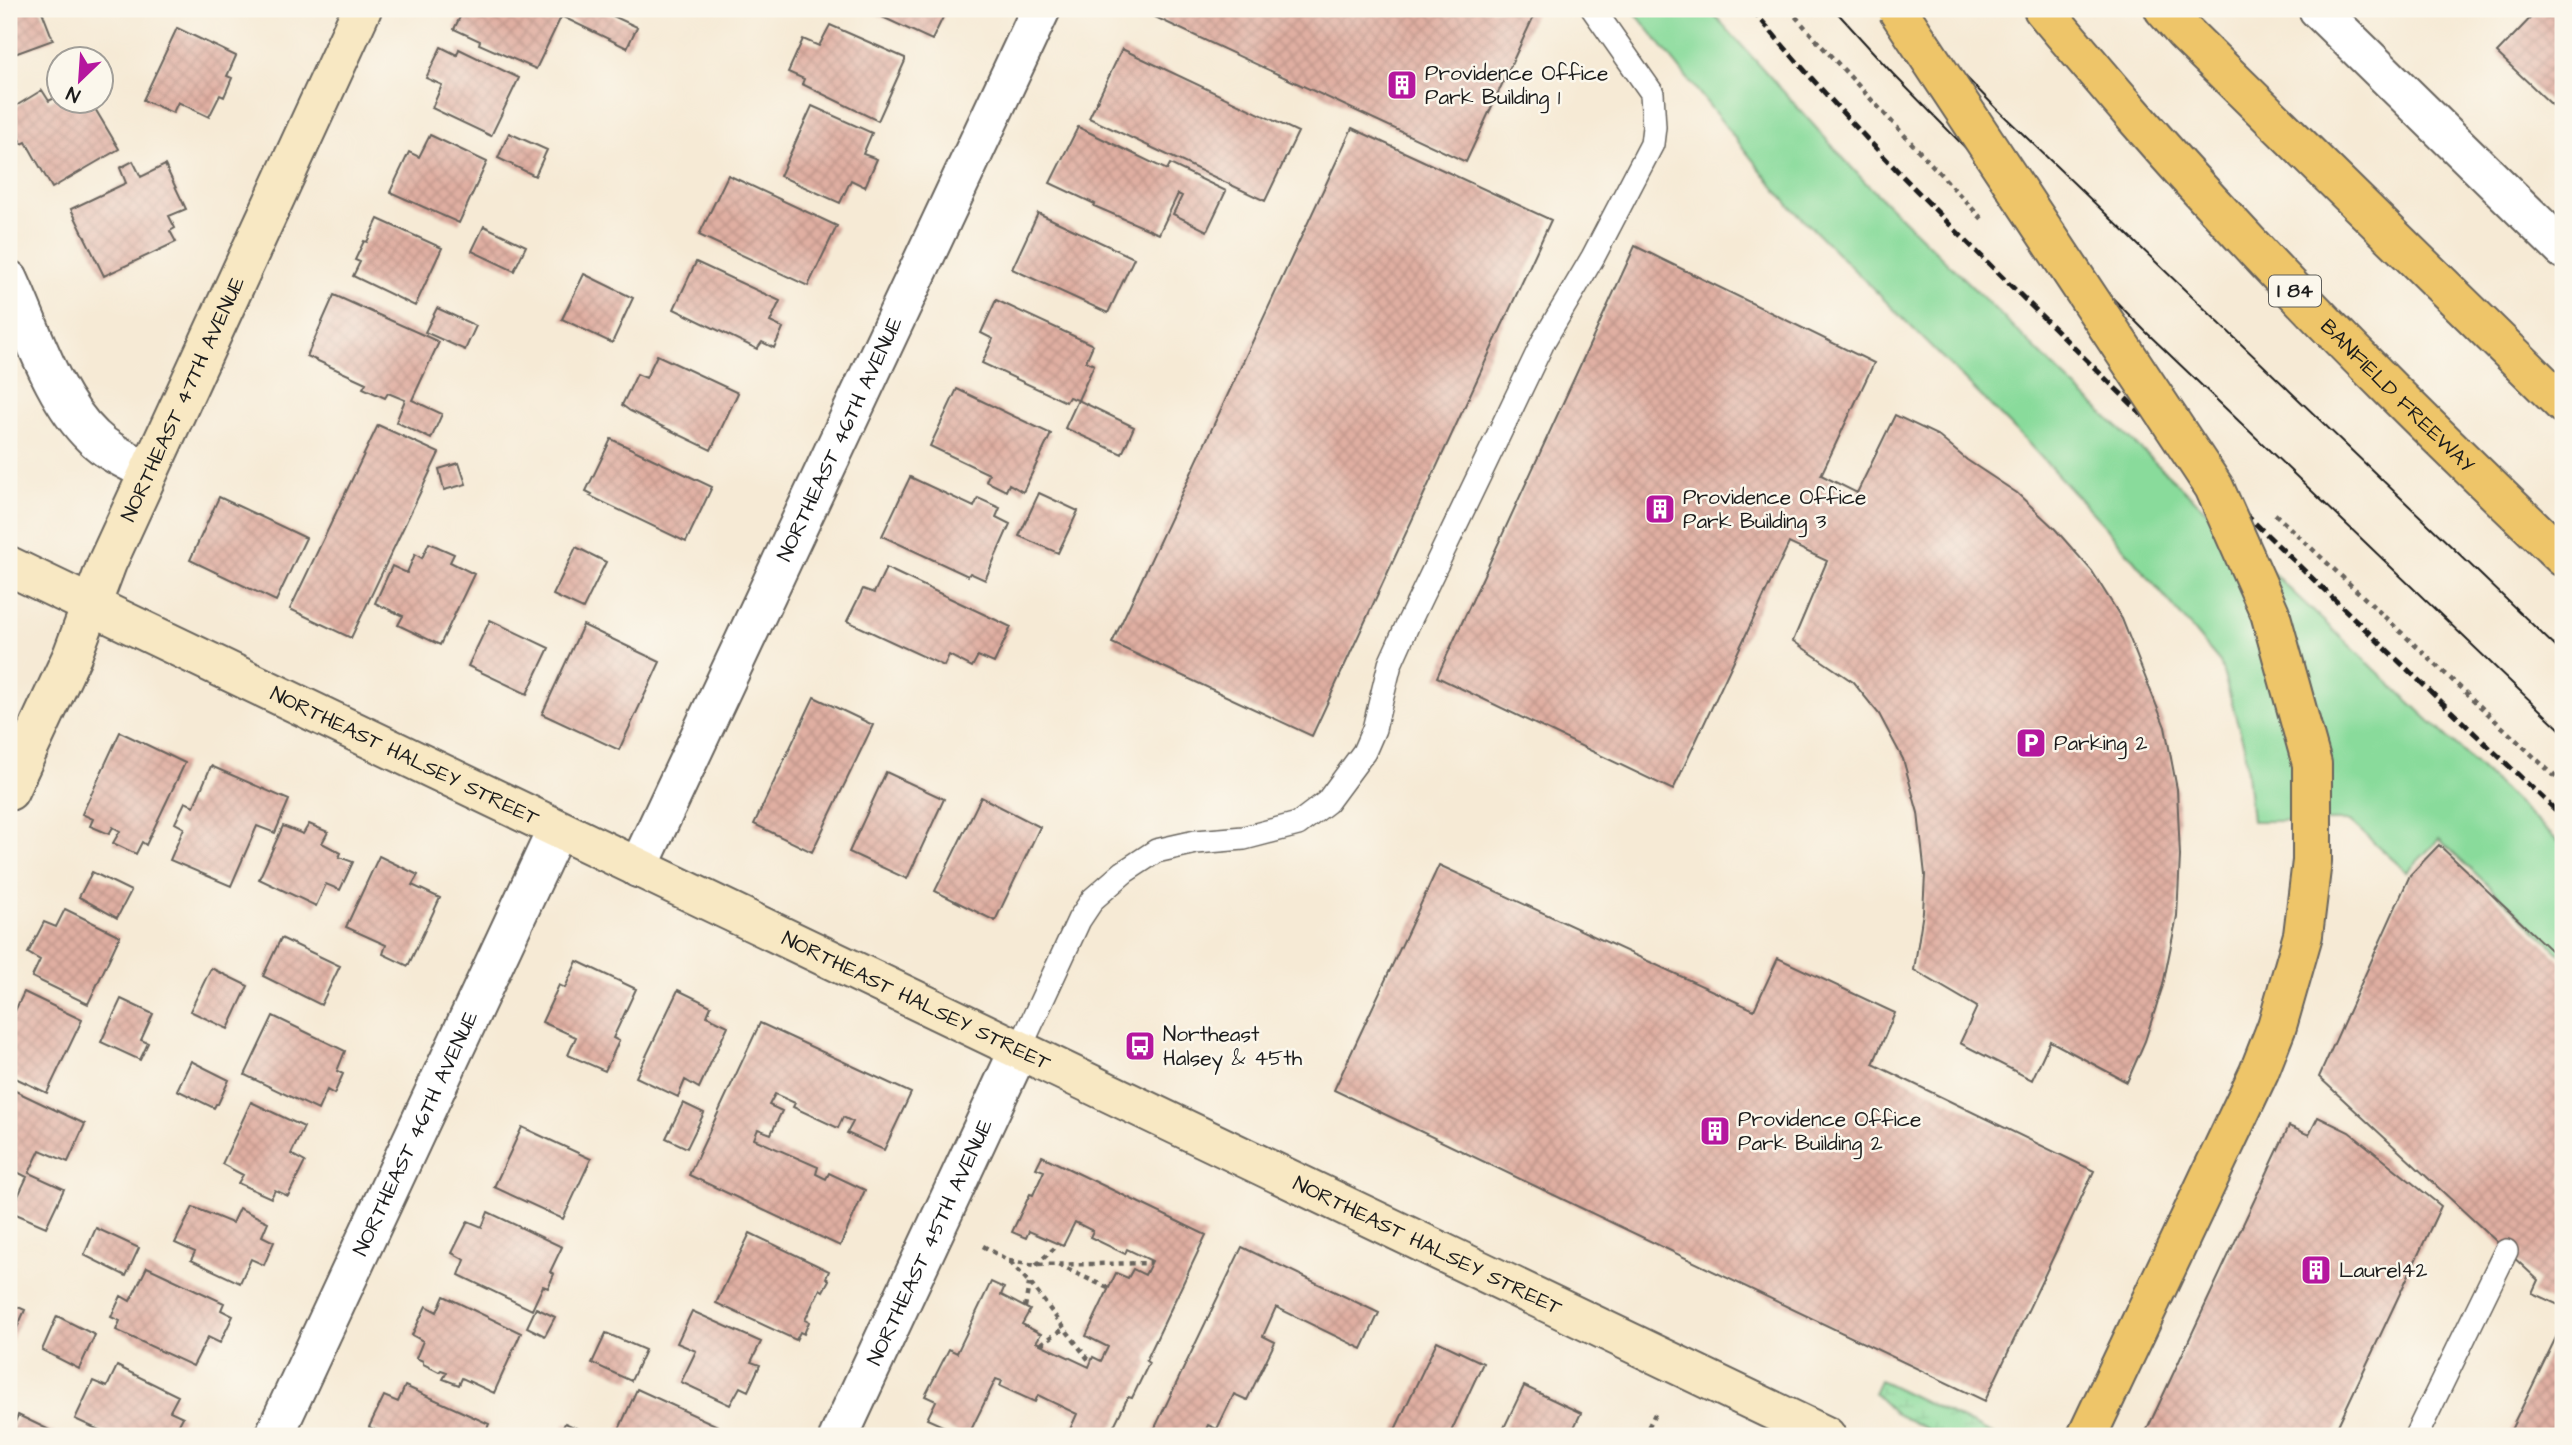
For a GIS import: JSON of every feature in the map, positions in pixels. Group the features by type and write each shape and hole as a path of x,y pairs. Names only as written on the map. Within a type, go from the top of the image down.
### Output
{"highway":[{"path":"1897,9 2214,487 2270,613 2312,764 2312,861 2302,935 2277,1026 2087,1436"},
{"name":"BANFIELD FREEWAY","path":"2043,9 2123,103 2262,256 2443,441 2563,557"},
{"path":"2164,9 2184,32 2563,404"}],"main road":[{"name":"NORTHEAST 47TH AVENUE","path":"9,791 72,656 107,563 148,471 362,9"},
{"name":"NORTHEAST HALSEY STREET","path":"9,566 1826,1436"}],"street":[{"name":"NORTHEAST 46TH AVENUE","path":"638,868 1041,9"},
{"path":"2318,9 2563,249"},
{"path":"9,280 53,379 75,416 92,437 108,450 148,471"},
{"name":"NORTHEAST 46TH AVENUE","path":"274,1436 557,829"},
{"name":"NORTHEAST 45TH AVENUE","path":"839,1436 1019,1050"}],"lane":[{"path":"1019,1050 1079,920 1093,899 1157,851 1196,842 1265,834 1298,824 1327,802 1364,752 1374,729 1390,664 1407,626 1544,340 1593,257 1652,144 1652,93 1593,9"},
{"path":"2416,1436 2506,1251"}],"path":[{"path":"1035,1265 1059,1244"},
{"path":"983,1246 1010,1261 1091,1363"},
{"path":"1010,1261 1035,1265 1151,1263"},
{"path":"1056,1264 1108,1288"},
{"path":"1025,1307 1030,1283"},
{"path":"1041,1343 1065,1328"},
{"path":"1644,1436 1655,1414"}],"green space":[{"path":"1632,9 1709,9 1863,180 2063,376 2563,846 2563,956 2439,839 2407,872 2350,821 2252,821 2244,745 2220,662 2105,526 2026,441 1788,204"},
{"path":"1880,1380 1996,1436 1941,1436 1896,1414 1874,1393"}],"building":[{"path":"9,9 41,9 53,40 9,56"},
{"path":"464,9 555,9 563,13 536,69 479,44 480,41 454,29"},
{"path":"567,9 598,9 637,27 627,48 563,17"},
{"path":"865,9 947,9 932,40"},
{"name":"Providence Office Park Building 1","path":"1138,9 1537,9 1466,162"},
{"path":"2539,9 2553,9 2563,19 2563,93 2552,105 2497,53"},
{"path":"830,25 905,58 878,121 802,84 804,79 788,72 803,39 819,46"},
{"path":"177,28 236,56 227,76 232,78 224,97 220,95 209,117 178,102 173,113 143,100"},
{"path":"441,47 457,55 459,49 519,78 491,136 432,108 442,85 426,78"},
{"path":"1122,49 1298,132 1265,201 1089,118"},
{"path":"42,90 46,96 46,116 99,116 119,149 52,188 26,142 22,144 12,127 18,122 11,109"},
{"path":"812,106 872,133 863,154 877,159 865,187 851,180 840,203 780,176"},
{"path":"1078,127 1167,170 1170,164 1226,191 1207,231 1173,214 1182,196 1178,194 1159,234 1094,206 1095,204 1050,183"},
{"path":"1352,128 1551,220 1312,736 1112,643"},
{"path":"509,133 547,150 535,176 498,158"},
{"path":"430,135 487,162 459,223 390,192 409,152 419,157"},
{"path":"133,161 141,177 165,165 186,209 169,216 175,228 170,231 176,242 104,276 71,209 126,183 120,168"},
{"path":"728,175 837,226 808,286 699,235"},
{"path":"1038,213 1134,258 1108,313 1012,269"},
{"path":"378,219 442,248 415,306 353,276 360,262 355,260"},
{"path":"484,226 526,246 514,271 472,251"},
{"path":"1635,246 1874,363 1821,475 1857,493 1895,415 1937,435 1967,460 2017,493 2055,529 2092,571 2122,619 2165,727 2177,789 2180,856 2177,916 2163,985 2145,1041 2127,1082 2050,1041 2032,1080 1960,1043 1977,1007 1914,970 1923,912 1925,875 1918,813 1903,759 1879,714 1853,682 1793,641 1827,561 1789,543 1673,790 1437,677"},
{"path":"696,262 780,301 770,322 783,328 774,348 762,342 757,349 674,309"},
{"path":"584,274 633,298 612,343 562,319"},
{"path":"334,295 439,342 412,400 442,414 431,439 396,422 405,400 388,393 385,398 363,388 366,383 307,356"},
{"path":"996,300 1093,345 1086,361 1094,365 1078,400 1069,397 1066,402 982,363 993,339 981,333"},
{"path":"437,308 476,326 465,350 425,332"},
{"path":"657,355 738,393 711,450 622,405 637,374 646,378"},
{"path":"957,389 1051,434 1023,492 1009,484 1006,491 986,481 989,474 930,446"},
{"path":"1078,400 1134,427 1122,454 1065,428"},
{"path":"378,425 439,453 351,638 290,609"},
{"path":"611,439 712,487 686,542 590,496 592,494 586,491"},
{"path":"459,463 466,484 444,490 439,469"},
{"path":"910,477 974,507 978,498 1000,508 996,517 1010,524 985,580 970,573 968,576 882,536"},
{"path":"1039,493 1078,511 1058,553 1019,536"},
{"path":"219,497 306,538 276,601 190,560"},
{"path":"429,543 454,554 450,562 474,574 440,645 398,625 403,616 375,603 392,566 407,573 415,554 422,558"},
{"path":"576,547 606,562 583,609 553,595"},
{"path":"886,568 1011,627 994,663 978,656 972,667 949,655 944,666 847,621 863,589 874,593"},
{"path":"490,620 549,648 527,694 468,666"},
{"path":"583,625 660,662 619,750 542,714"},
{"path":"814,697 873,725 812,852 754,824"},
{"path":"120,732 185,763 146,845 142,842 136,854 113,843 120,831 113,827 109,834 90,826 93,819 82,814"},
{"path":"211,766 289,800 275,833 257,826 231,886 170,860 184,828 175,823 185,802 194,806"},
{"path":"886,772 944,799 907,879 849,852"},
{"path":"981,797 1040,827 995,921 935,891"},
{"path":"309,824 328,832 322,843 341,853 339,857 353,862 340,890 326,884 316,906 259,879 283,826 303,834"},
{"path":"2439,845 2563,962 2563,1307 2532,1293 2538,1280 2319,1077 2410,875"},
{"path":"379,856 418,875 412,885 440,898 408,966 383,954 386,945 346,927"},
{"name":"Providence Office Park Building 2","path":"1439,865 1754,1010 1778,958 1895,1013 1873,1064 2094,1171 1985,1401 1334,1090"},
{"path":"92,872 131,891 117,918 79,897"},
{"path":"65,909 120,936 88,1004 32,977 40,960 28,953 44,922 56,927"},
{"path":"281,938 340,966 321,1005 263,976"},
{"path":"577,961 636,989 613,1038 619,1041 605,1071 568,1055 576,1037 542,1022 559,985 565,988"},
{"path":"211,968 248,986 228,1029 190,1011"},
{"path":"678,990 711,1006 707,1016 728,1026 699,1088 685,1080 678,1097 636,1077"},
{"path":"24,992 82,1020 47,1093 9,1075 9,1010 14,1013"},
{"path":"121,999 153,1014 141,1040 148,1043 140,1060 101,1042"},
{"path":"273,1016 345,1051 337,1071 343,1074 334,1094 327,1090 318,1110 245,1075"},
{"path":"760,1023 911,1093 884,1150 847,1133 853,1122 843,1117 838,1128 793,1107 795,1103 775,1094 769,1105 782,1111 771,1134 758,1129 754,1139 818,1167 816,1174 826,1179 829,1173 865,1190 840,1246 689,1175"},
{"path":"191,1061 229,1080 214,1108 177,1090"},
{"path":"9,1088 85,1124 68,1162 40,1150 29,1173 64,1189 46,1227 9,1211 9,1205 13,1207 27,1177 9,1168"},
{"path":"251,1102 304,1127 291,1154 305,1162 288,1196 275,1190 271,1198 238,1183 243,1175 222,1164"},
{"path":"683,1103 704,1113 687,1148 666,1138"},
{"name":"Laurel42","path":"2318,1117 2349,1132 2441,1206 2333,1436 2144,1436 2289,1126 2309,1135"},
{"path":"522,1127 591,1159 563,1219 494,1187"},
{"path":"1042,1156 1206,1235 1146,1361 1149,1363 1109,1436 1067,1436 1077,1414 1038,1395 1035,1402 1000,1386 1002,1381 996,1379 968,1436 965,1436 927,1419 936,1401 925,1396 949,1349 957,1353 991,1282 1004,1288 1001,1295 1030,1310 1022,1324 1041,1334 1036,1342 1089,1367 1093,1357 1101,1361 1108,1347 1086,1336 1116,1273 1128,1278 1133,1269 1145,1275 1152,1261 1127,1249 1125,1254 1090,1237 1093,1231 1075,1222 1063,1246 1029,1231 1026,1238 1012,1232 1044,1171 1036,1168"},
{"path":"193,1207 232,1223 239,1208 268,1222 262,1236 274,1242 264,1265 251,1259 240,1283 191,1260 195,1252 175,1243"},
{"path":"488,1212 562,1247 550,1272 554,1274 548,1288 543,1286 532,1310 459,1275 465,1260 452,1253 468,1221 482,1227"},
{"path":"96,1228 139,1248 126,1276 84,1255"},
{"path":"750,1233 829,1271 826,1278 829,1280 823,1291 820,1289 805,1320 809,1322 804,1334 800,1332 796,1340 716,1303"},
{"path":"1242,1247 1379,1313 1362,1349 1276,1307 1263,1336 1275,1342 1247,1400 1234,1394 1217,1429 1208,1425 1203,1436 1151,1436"},
{"path":"147,1267 224,1303 221,1310 233,1316 220,1343 208,1337 193,1366 116,1330 120,1321 111,1317 121,1296 130,1301"},
{"path":"444,1296 521,1333 494,1393 462,1378 459,1385 443,1379 447,1372 439,1372 416,1358 423,1341 412,1335 426,1306 437,1312"},
{"path":"9,1303 25,1310 9,1346"},
{"path":"536,1308 555,1317 545,1336 527,1327"},
{"path":"692,1311 761,1342 751,1362 760,1365 748,1391 740,1387 730,1405 681,1382 696,1351 677,1343"},
{"path":"57,1316 95,1335 79,1369 42,1350"},
{"path":"2563,1323 2563,1436 2508,1436"},
{"path":"606,1333 645,1350 631,1381 592,1363"},
{"path":"1437,1341 1483,1363 1449,1436 1392,1436"},
{"path":"117,1366 178,1396 170,1411 183,1417 173,1436 112,1436 75,1419 93,1381 107,1387"},
{"path":"405,1386 489,1424 484,1436 383,1436 384,1434 369,1427 384,1396 398,1402"},
{"path":"1524,1386 1581,1413 1570,1436 1500,1436"},
{"path":"637,1389 720,1427 716,1436 616,1436"},
{"path":"18,1415 62,1436 9,1436"},
{"path":"565,1423 594,1436 559,1436"}],"tram line":[{"path":"1834,9 1893,74 2146,332 2563,732"},
{"path":"1900,9 1999,111 2563,654"}],"railway":[{"path":"1752,9 1838,107 1974,249 2114,387 2563,817"}],"place":[{"name":"Providence Office Park Building 1","path":"1402,85"},
{"name":"Providence Office Park Building 3","path":"1660,509"},
{"name":"Parking 2","path":"2031,743"},
{"name":"Northeast Halsey & 45th","path":"1140,1046"},
{"name":"Providence Office Park Building 2","path":"1715,1131"},
{"name":"Laurel42","path":"2316,1270"}]}
